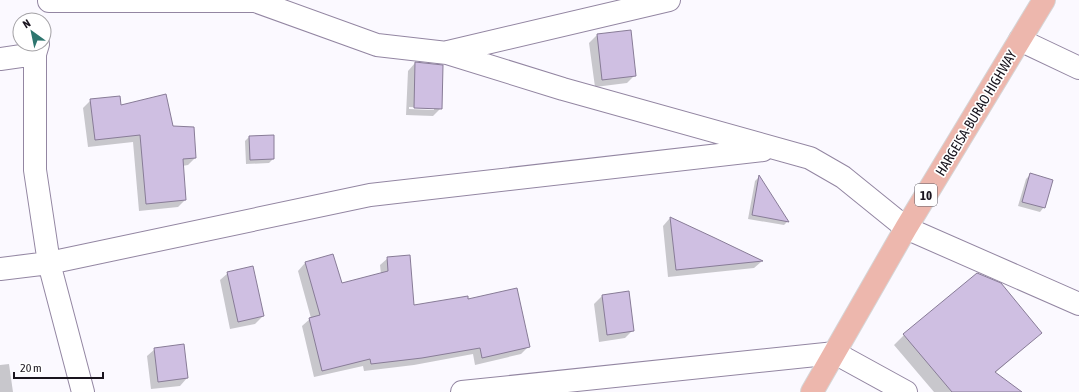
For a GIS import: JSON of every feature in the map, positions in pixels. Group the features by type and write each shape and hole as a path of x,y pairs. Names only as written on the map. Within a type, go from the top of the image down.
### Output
{"highway":[{"name":"HARGEISA-BURAO HIGHWAY","path":"812,392 906,228 1044,0"}],"street":[{"path":"447,53 670,0"},
{"path":"47,7 255,1 377,45 447,53 562,89 810,158 843,177 906,228 1079,304"},
{"path":"1020,40 1079,68"},
{"path":"0,59 26,52"},
{"path":"37,52 35,170 49,263 83,392"},
{"path":"0,269 49,263 370,196 774,148"},
{"path":"462,392 835,353 906,392"}],"building":[{"path":"631,30 636,76 602,80 597,34"},
{"path":"415,62 443,65 442,109 414,108"},
{"path":"166,94 173,126 194,127 196,158 183,159 186,200 146,204 140,135 95,140 90,99 120,96 121,105"},
{"path":"274,135 274,159 250,160 249,136"},
{"path":"1030,173 1053,180 1045,208 1022,202"},
{"path":"759,175 789,222 752,215"},
{"path":"670,217 715,238 763,261 676,270"},
{"path":"333,254 342,283 388,271 387,257 410,255 414,305 468,296 468,299 517,288 530,347 482,358 480,348 422,358 371,364 370,359 322,371 309,318 320,315 305,262"},
{"path":"253,266 264,316 238,322 227,272"},
{"path":"977,273 1001,283 1042,333 995,372 1022,392 952,392 903,334"},
{"path":"629,291 634,331 607,335 602,295"},
{"path":"184,344 188,378 158,382 154,348"}]}
